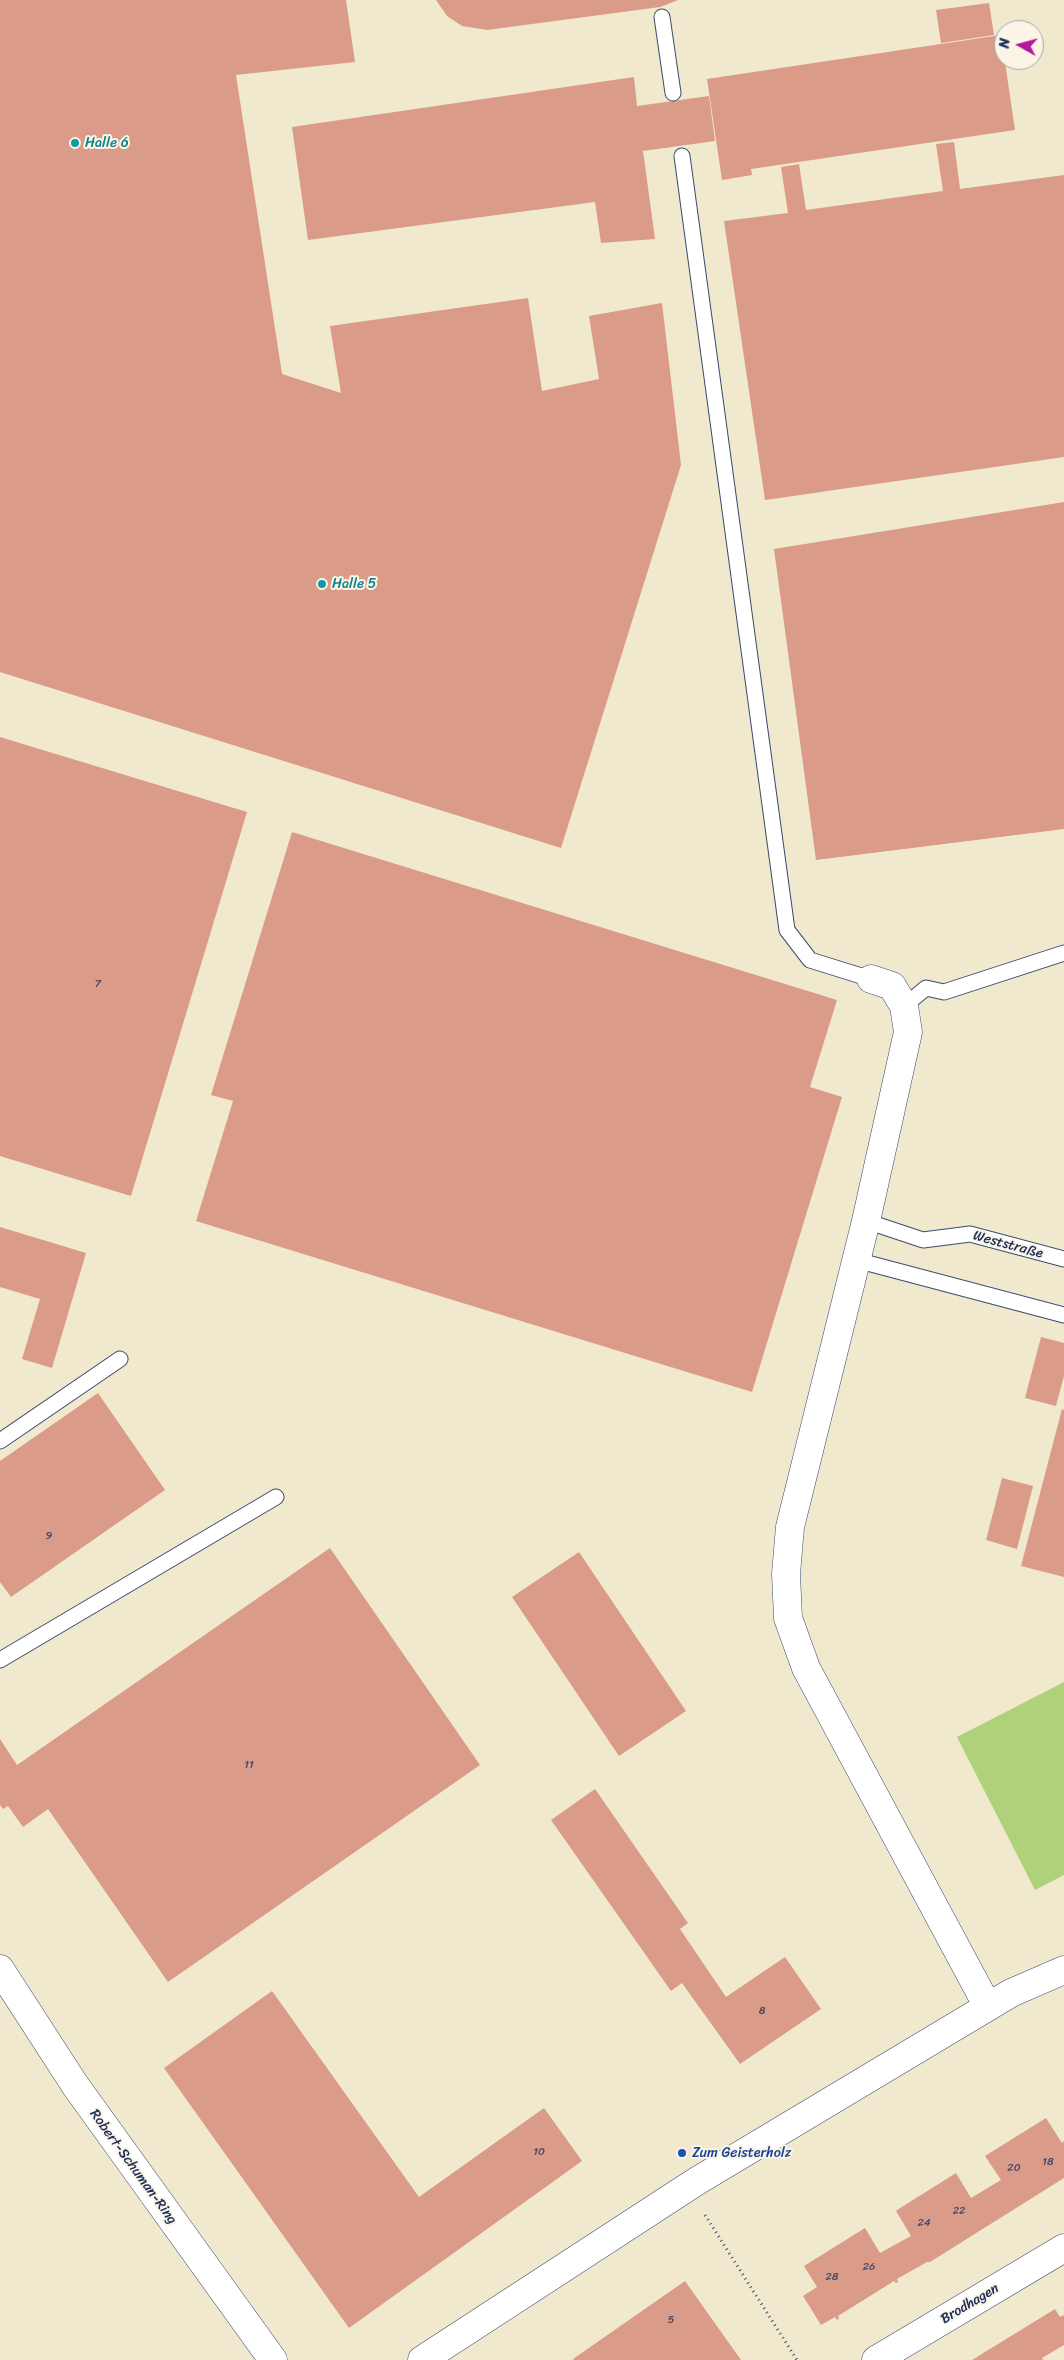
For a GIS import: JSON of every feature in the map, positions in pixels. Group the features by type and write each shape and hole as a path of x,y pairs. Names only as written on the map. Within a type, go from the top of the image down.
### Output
{"street":[{"path":"871,978 892,986 904,1006 908,1032 866,1221 790,1527 786,1574 788,1618 806,1668 988,2007"},
{"name":"Robert-Schuman-Ring","path":"0,1969 75,2085 273,2360"},
{"path":"422,2360 687,2187 1011,1993 1064,1970"},
{"name":"Brodhagen","path":"876,2360 1064,2248"}],"lane":[{"path":"662,17 673,93"},
{"path":"682,156 787,930 810,960 871,978"},
{"path":"904,1006 926,988 944,992 1064,953"},
{"name":"Weststraße","path":"866,1221 923,1240 970,1234 1064,1259"},
{"path":"856,1260 1064,1315"},
{"path":"0,1441 120,1359"},
{"path":"0,1660 276,1497"}],"path":[{"path":"687,2187 797,2360"}],"green space":[{"path":"1064,1682 1064,1875 1035,1890 957,1737"}],"building":[{"name":"Halle 5","path":"0,0 346,0 355,62 236,75 282,374 341,393 330,326 528,298 542,391 599,379 589,316 662,303 681,465 561,848 0,672"},
{"path":"436,0 678,0 660,7 487,30 462,26 447,16"},
{"path":"989,3 994,35 941,43 936,10"},
{"path":"994,36 994,70 1006,70 1015,130 751,169 752,175 722,180 707,79"},
{"path":"634,77 637,106 709,96 715,141 643,151 655,239 601,243 595,202 308,240 292,127"},
{"path":"954,142 960,189 1064,175 1064,457 765,500 724,221 788,213 781,167 799,164 806,210 943,191 936,144"},
{"path":"1064,502 1064,829 816,860 774,549"},
{"path":"0,737 247,812 131,1196 0,1156"},
{"path":"292,832 837,1000 810,1087 842,1097 752,1392 196,1221 233,1101 211,1095"},
{"path":"0,1227 86,1253 52,1368 22,1359 40,1299 0,1287"},
{"path":"1041,1337 1064,1343 1064,1376 1056,1406 1025,1398"},
{"path":"98,1393 165,1490 11,1597 0,1582 0,1461"},
{"path":"1062,1409 1064,1410 1064,1577 1021,1566"},
{"path":"1002,1478 1033,1486 1017,1549 986,1540"},
{"path":"330,1548 480,1765 168,1982 48,1809 23,1827 8,1806 3,1809 0,1805 0,1739 17,1765"},
{"path":"579,1552 686,1711 619,1756 512,1597"},
{"path":"595,1789 688,1923 680,1929 726,1997 785,1957 821,2009 740,2064 682,1983 671,1991 551,1820"},
{"path":"272,1991 419,2197 544,2108 582,2161 349,2328 164,2068"},
{"path":"1046,2118 1062,2143 1064,2141 1064,2178 930,2262 897,2279 898,2282 894,2281 838,2316 837,2320 835,2317 821,2325 803,2296 817,2287 804,2266 865,2228 880,2253 911,2236 897,2210 956,2173 971,2198 1001,2180 985,2156"},
{"path":"685,2281 741,2360 573,2359"},
{"path":"1055,2309 1060,2317 1064,2315 1064,2345 1042,2358 1043,2360 972,2360"}],"place":[{"name":"Halle 6","path":"75,143"},
{"name":"Halle 5","path":"322,584"},
{"name":"Zum Geisterholz","path":"682,2153"}]}
